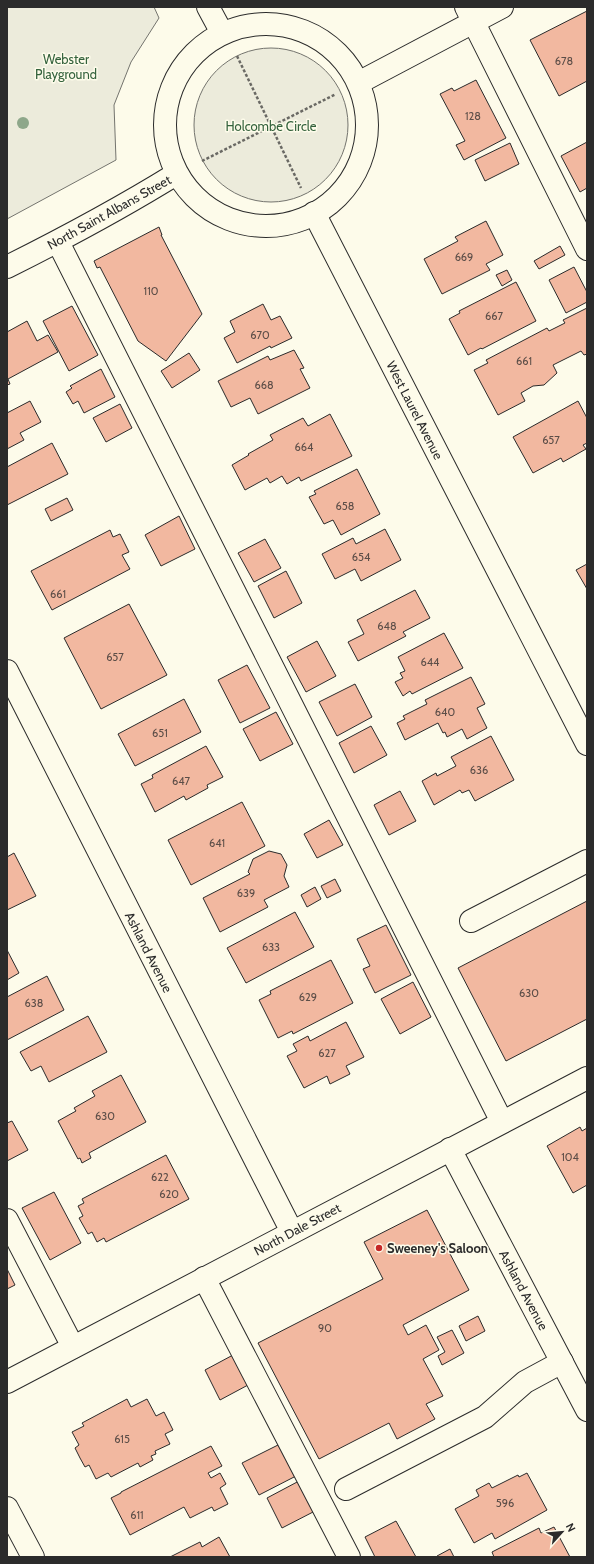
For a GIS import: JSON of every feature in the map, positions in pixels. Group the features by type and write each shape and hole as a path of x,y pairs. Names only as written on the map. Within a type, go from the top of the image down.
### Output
{"street":[{"path":"208,7 222,33"},
{"path":"360,82 470,15 502,7"},
{"path":"470,15 587,248"},
{"path":"176,174 170,160 165,136 167,108 178,78 196,52 222,33 240,29 268,26 300,30 332,48 360,82 364,92 370,121 365,149 355,177 314,213"},
{"name":"North Saint Albans Street","path":"7,268 58,242 141,196 176,174 184,186 212,214 245,226 278,224 314,213"},
{"name":"West Laurel Avenue","path":"314,213 587,744"},
{"path":"58,242 502,1122"},
{"name":"Ashland Avenue","path":"7,671 292,1232"},
{"path":"471,921 587,860"},
{"name":"North Dale Street","path":"7,1382 587,1078"},
{"name":"Ashland Avenue","path":"450,1149 587,1410"},
{"path":"7,1220 73,1347"},
{"path":"204,1278 349,1557"},
{"path":"346,1489 485,1417 525,1382 562,1362"},
{"path":"7,1508 33,1557"}],"path":[{"path":"237,55 301,188"},
{"path":"202,161 340,92"}],"green space":[{"name":"Webster Playground","path":"7,7 154,7 159,18 131,62 114,105 116,160 7,219"},
{"name":"Holcombe Circle","path":"263,48 279,48 293,51 307,57 314,61 330,76 339,89 345,103 348,125 345,147 339,161 335,168 320,184 307,193 293,199 279,202 263,202 249,199 228,189 207,168 197,147 194,133 194,117 197,103 207,82 228,61 249,51"}],"building":[{"path":"587,11 587,81 559,96 530,40"},
{"path":"476,80 506,138 464,160 456,145 465,141 440,94 452,88 454,91"},
{"path":"587,142 587,188 580,192 561,156"},
{"path":"510,143 519,164 485,181 475,160"},
{"path":"486,221 503,255 486,264 490,270 442,294 424,259 458,241 455,237"},
{"path":"159,227 161,235 202,314 166,361 138,341 100,267 97,268 94,261"},
{"path":"560,246 565,255 539,269 534,261"},
{"path":"574,267 587,292 587,302 566,313 549,280"},
{"path":"507,270 512,280 502,286 496,275"},
{"path":"516,282 536,321 468,355 449,319 460,313 459,311"},
{"path":"263,304 271,320 280,316 292,338 271,348 270,346 237,363 224,338 235,332 230,321"},
{"path":"72,306 98,355 69,371 43,321"},
{"path":"587,308 587,354 584,355 581,351 553,365 557,373 544,385 533,386 521,393 525,401 498,415 474,370 488,363 486,360 547,328 549,331 565,323 563,320"},
{"path":"27,321 37,341 48,335 58,352 8,379 10,384 7,385 7,332"},
{"path":"294,350 304,368 300,369 310,388 258,414 250,398 231,407 218,381 268,356 270,360"},
{"path":"189,353 200,370 172,388 161,371"},
{"path":"101,369 115,397 84,413 78,401 73,404 66,392 72,388 70,386"},
{"path":"30,401 41,422 20,433 24,440 7,449 7,413"},
{"path":"578,401 587,418 587,443 583,445 586,449 563,462 561,458 533,473 513,437"},
{"path":"120,404 132,428 106,442 93,418"},
{"path":"330,414 352,456 301,481 299,477 287,484 282,476 270,483 267,478 245,490 232,465 273,440 270,435 303,418 308,426"},
{"path":"52,443 68,474 7,505 7,467"},
{"path":"357,469 380,514 341,535 333,520 324,524 309,497 316,494 314,491"},
{"path":"67,498 73,510 51,521 45,509"},
{"path":"179,516 195,549 161,566 145,535"},
{"path":"385,529 401,560 361,581 355,569 335,579 322,554 353,538 356,544"},
{"path":"110,530 113,537 120,534 129,552 122,555 130,569 52,610 31,571"},
{"path":"265,539 281,568 254,582 238,553"},
{"path":"587,564 587,589 576,570"},
{"path":"286,571 302,603 274,618 258,586"},
{"path":"415,590 430,618 403,632 406,636 358,661 348,642 364,634 357,620"},
{"path":"129,604 167,675 101,709 64,638"},
{"path":"444,633 463,668 412,694 410,691 403,696 395,682 403,678 400,673 405,671 398,657"},
{"path":"317,641 336,676 306,692 287,657"},
{"path":"247,665 270,708 240,723 218,680"},
{"path":"471,677 485,704 477,708 487,728 467,739 462,729 447,737 445,732 443,733 438,723 405,740 397,723 405,719 403,716 427,704 425,700"},
{"path":"355,684 372,717 337,736 319,702"},
{"path":"184,699 201,732 135,766 118,734"},
{"path":"276,712 293,744 260,761 243,729"},
{"path":"371,726 387,755 354,773 339,743"},
{"path":"491,736 514,780 475,801 469,790 462,793 460,790 434,805 422,781 436,773 437,776 456,766 451,757"},
{"path":"206,746 223,777 207,785 208,788 186,800 184,796 155,812 141,784 153,778 152,775"},
{"path":"400,791 416,821 389,835 374,805"},
{"path":"242,802 265,846 191,885 168,840"},
{"path":"329,820 343,845 317,858 304,834"},
{"path":"269,851 281,854 287,865 284,876 289,887 264,900 268,907 220,932 203,898 250,874 248,872 253,859"},
{"path":"14,853 36,896 7,910 7,857"},
{"path":"335,879 341,891 327,898 321,886"},
{"path":"315,887 321,899 307,907 301,895"},
{"path":"587,901 587,1019 506,1061 458,968"},
{"path":"295,912 314,947 246,983 227,948"},
{"path":"386,925 411,975 375,993 363,969 370,966 357,939"},
{"path":"7,950 19,973 7,980"},
{"path":"331,960 353,1003 293,1034 292,1031 278,1038 259,1000 271,994 270,991"},
{"path":"47,976 64,1010 7,1040 7,997"},
{"path":"413,982 431,1017 400,1034 381,999"},
{"path":"88,1016 107,1052 49,1082 41,1066 31,1071 20,1052"},
{"path":"346,1022 364,1057 346,1066 350,1074 330,1084 327,1076 304,1088 287,1056 297,1051 293,1044 308,1036 310,1041"},
{"path":"121,1075 146,1122 89,1153 91,1158 82,1163 80,1158 78,1159 58,1121 76,1111 74,1108 95,1096 92,1091"},
{"path":"12,1121 28,1150 7,1161 7,1123"},
{"path":"580,1127 582,1131 587,1128 587,1185 573,1193 547,1146"},
{"path":"166,1155 189,1199 106,1242 104,1238 97,1242 92,1232 88,1234 79,1218 83,1216 78,1206 84,1203 82,1199"},
{"path":"54,1192 81,1243 50,1260 22,1208"},
{"path":"427,1210 469,1290 403,1325 408,1335 426,1325 439,1350 423,1359 443,1396 426,1404 435,1419 397,1439 389,1423 319,1459 258,1343 383,1279 364,1242"},
{"path":"7,1269 15,1285 7,1289"},
{"path":"478,1316 485,1331 466,1341 459,1326"},
{"path":"452,1330 464,1353 442,1365 438,1356 445,1352 437,1337"},
{"path":"233,1355 248,1385 220,1400 205,1370"},
{"path":"127,1399 131,1407 147,1399 156,1416 164,1412 173,1430 165,1434 170,1444 155,1451 156,1454 151,1456 153,1460 140,1467 138,1463 111,1477 108,1473 96,1479 89,1465 85,1467 80,1458 75,1448 79,1445 72,1432 84,1426 82,1423"},
{"path":"280,1444 296,1476 259,1495 242,1463"},
{"path":"211,1446 222,1466 208,1473 211,1478 220,1473 226,1484 220,1488 228,1504 214,1511 212,1507 190,1518 184,1507 130,1535 111,1498"},
{"path":"527,1473 547,1510 495,1539 492,1533 474,1543 455,1509 479,1496 476,1490 489,1483 492,1488 518,1475 519,1477"},
{"path":"299,1481 315,1511 282,1528 267,1498"},
{"path":"396,1521 416,1557 375,1557 365,1537"},
{"path":"554,1527 570,1557 494,1557 492,1552 539,1528 541,1533"},
{"path":"219,1537 230,1557 170,1557 200,1542 202,1547"},
{"path":"450,1549 454,1557 437,1556"}],"place":[{"name":"Sweeney's Saloon","path":"379,1248"}]}
